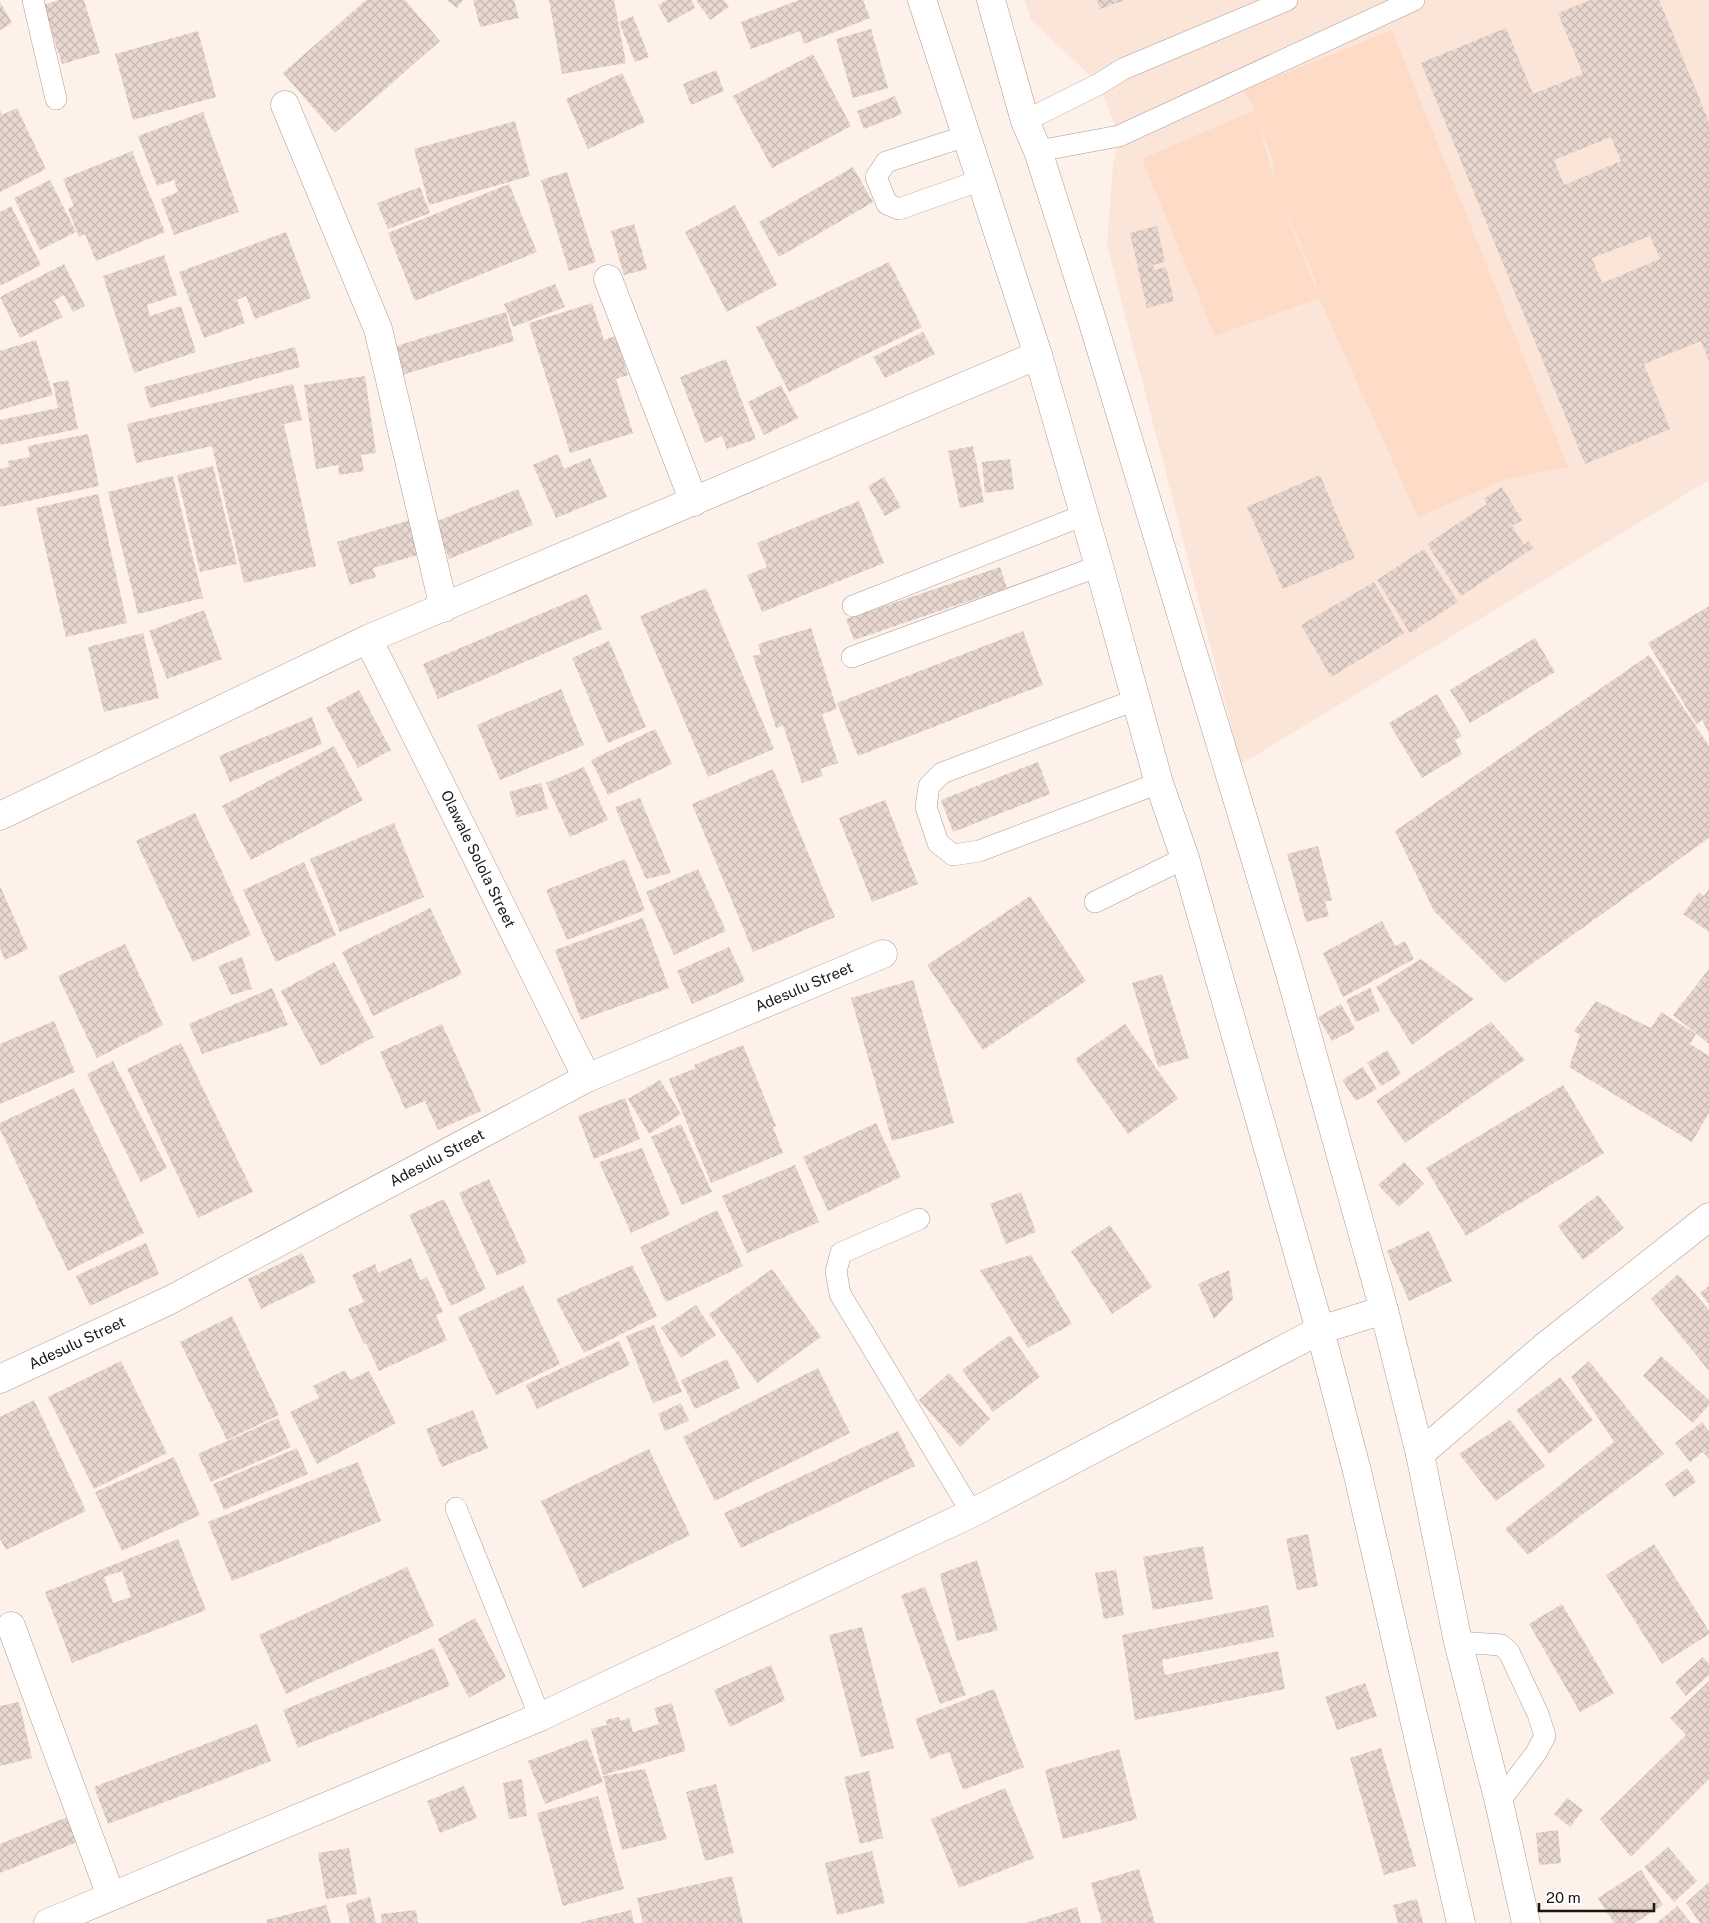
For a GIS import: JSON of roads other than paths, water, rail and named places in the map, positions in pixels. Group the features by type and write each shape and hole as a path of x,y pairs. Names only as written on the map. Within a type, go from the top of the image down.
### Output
{"street":[{"path":"922,0 1038,355 1159,783 1185,858 1320,1330 1357,1471 1461,1923"},
{"path":"991,0 1025,121 1038,151 1092,323 1289,970 1384,1310 1420,1454 1458,1642 1499,1802 1526,1923"},
{"path":"285,105 378,329 444,608"},
{"path":"608,279 694,502"},
{"path":"0,816 368,640 1038,355"},
{"name":"Olawale Solola Street","path":"368,640 587,1078"},
{"name":"Adesulu Street","path":"0,1379 170,1300 587,1078 883,954"},
{"path":"1420,1454 1543,1348 1709,1217"},
{"path":"48,1923 540,1717 972,1513 1320,1330 1384,1310"},
{"path":"11,1626 111,1896"}],"lane":[{"path":"33,0 56,99"},
{"path":"1025,121 1099,84 1123,69 1286,0"},
{"path":"1038,151 1119,136 1414,0"},
{"path":"966,136 886,162 876,177 887,204 899,209 981,180"},
{"path":"853,606 1084,515"},
{"path":"852,657 1099,566"},
{"path":"1135,700 942,773 929,786 926,808 938,844 953,855 979,851 1159,783"},
{"path":"1095,902 1185,858"},
{"path":"919,1219 841,1253 836,1271 840,1294 972,1513"},
{"path":"456,1508 540,1717"},
{"path":"1458,1642 1501,1644 1510,1652 1538,1714 1545,1736 1536,1753 1499,1802"}]}
